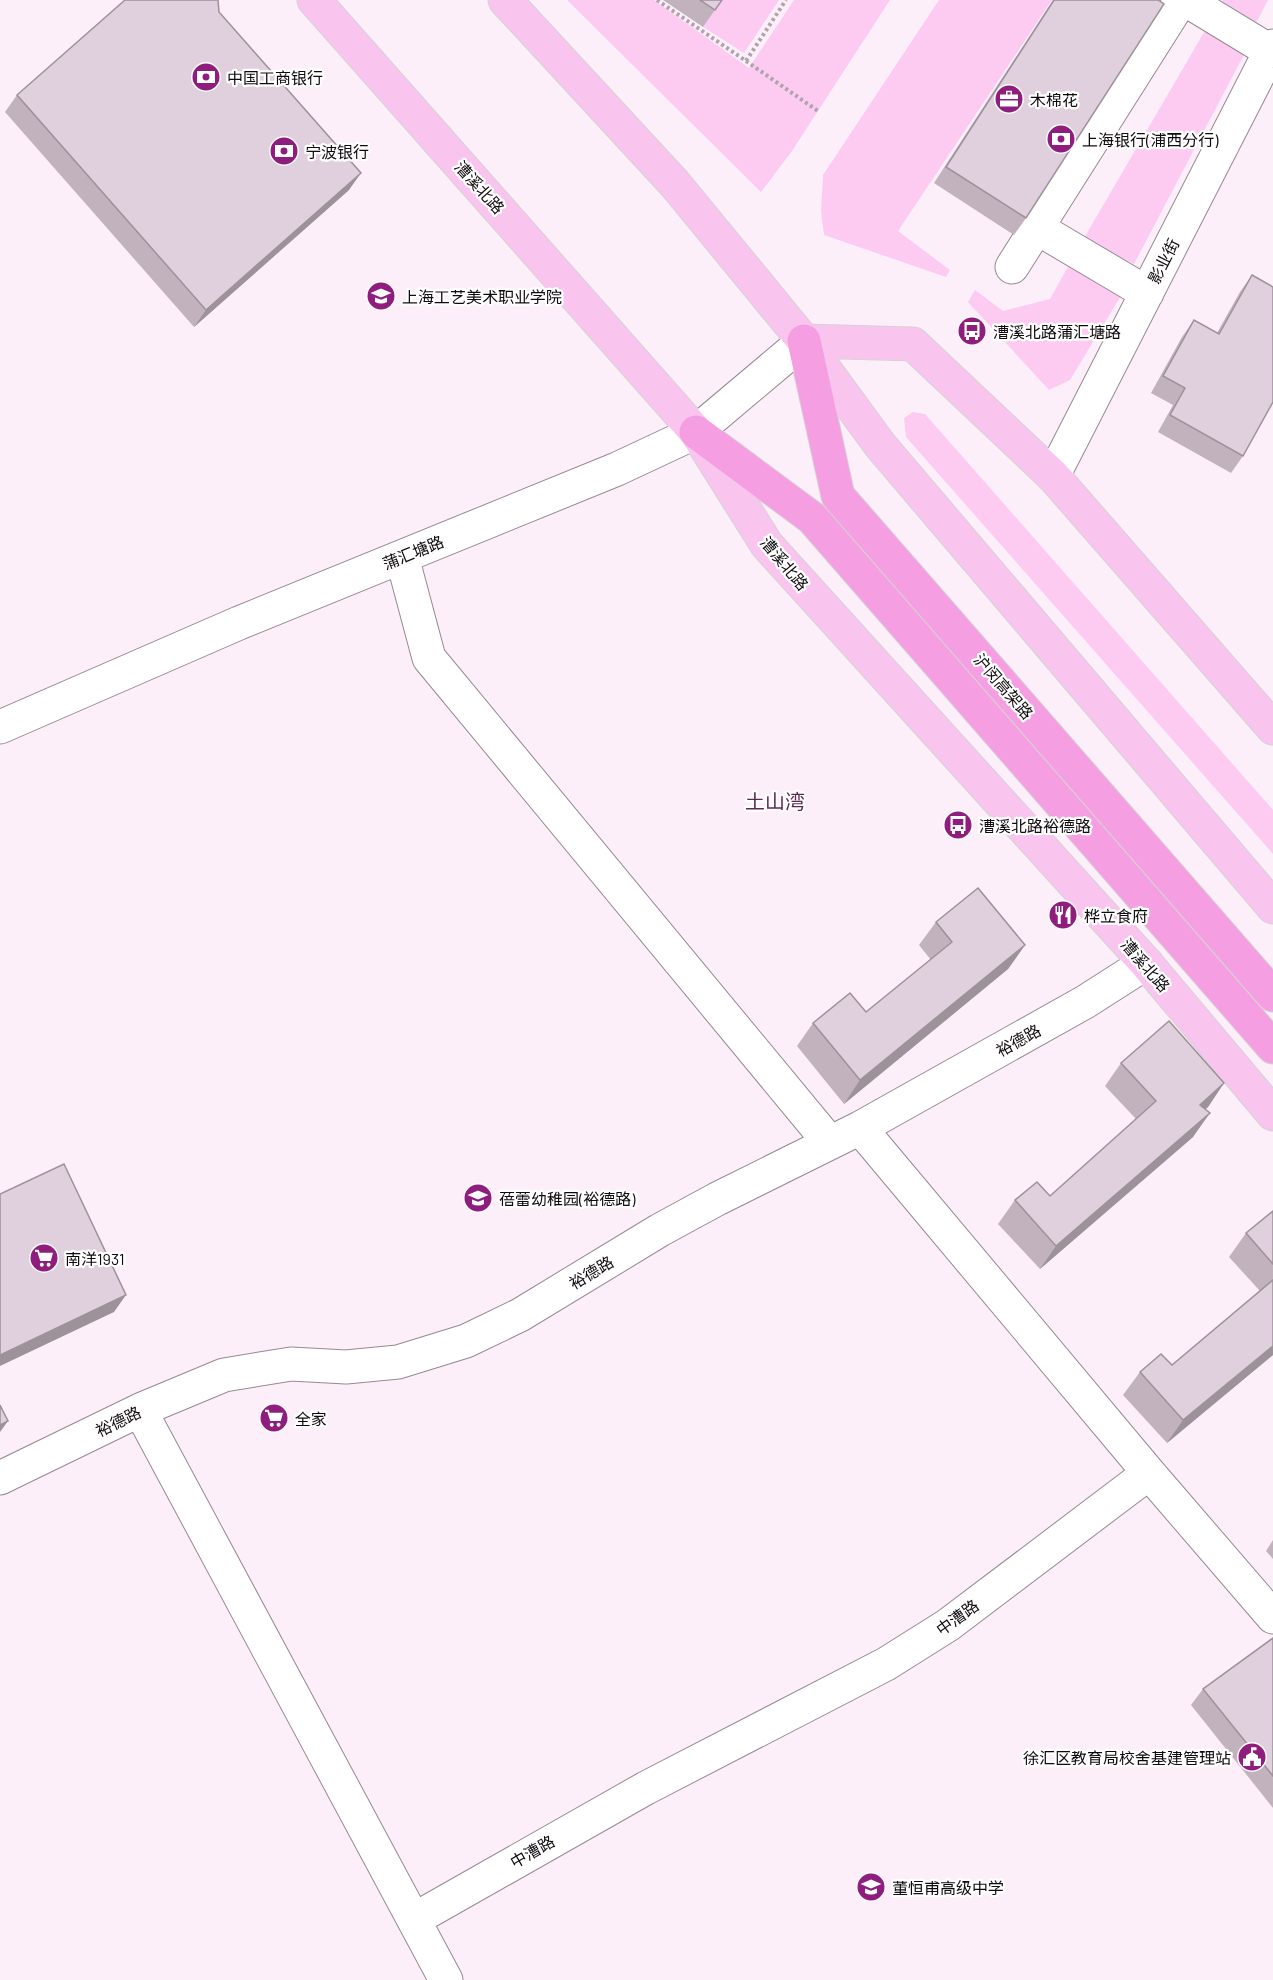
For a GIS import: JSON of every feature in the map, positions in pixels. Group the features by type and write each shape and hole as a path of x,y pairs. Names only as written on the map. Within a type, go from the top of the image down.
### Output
{"highway":[{"name":"沪闵高架路","path":"804,342 838,496 1273,995"},
{"path":"696,432 812,518 1273,1047"}],"main road":[{"name":"漕溪北路","path":"314,0 696,432 767,545 1146,963 1273,1114"},
{"path":"505,0 675,184 804,342 880,445 1273,907"},
{"path":"804,342 913,344 1053,476 1273,728"}],"street":[{"path":"1012,267 1181,0"},
{"path":"1186,0 1272,49"},
{"name":"影业街","path":"1053,476 1272,49"},
{"path":"1037,228 1147,293"},
{"name":"蒲汇塘路","path":"0,727 239,623 617,469 696,432 804,342"},
{"path":"402,557 429,658 830,1143"},
{"name":"裕德路","path":"0,1478 140,1410 224,1375 291,1364 346,1366 398,1362 466,1341 520,1316 660,1230 860,1128 1085,1002 1146,963"},
{"path":"860,1128 1149,1473 1273,1617"},
{"path":"140,1410 447,1980"},
{"name":"中漕路","path":"415,1919 646,1788 886,1664 948,1625 1149,1473"}],"path":[{"path":"657,0 818,111"},
{"path":"746,61 786,0"}],"shaded area":[{"path":"567,0 654,0 749,68 794,0 890,0 792,151 761,192"},
{"path":"721,0 779,0 744,53 703,27"},
{"path":"939,0 1052,0 898,231 950,270 946,277 824,235 821,211 823,175"},
{"path":"1223,0 1268,0 1254,27 1219,7"},
{"path":"1210,22 1248,47 1134,264 1084,238"},
{"path":"1070,263 1122,294 1070,380 1049,390 968,302 975,290 1003,311 1050,299"},
{"path":"913,412 925,414 1273,810 1273,854 906,437 904,418"}],"building":[{"path":"125,0 218,0 219,12 361,173 206,310 17,95"},
{"path":"700,0 722,0 715,10"},
{"path":"1054,0 1158,0 1164,4 1026,218 946,167"},
{"path":"1252,275 1273,287 1273,402 1243,456 1170,415 1185,388 1163,376 1194,320 1219,334"},
{"path":"978,888 1025,945 860,1080 813,1023 850,993 866,1012 952,942 936,922"},
{"path":"1169,1021 1224,1083 1200,1105 1210,1113 1056,1246 1015,1200 1037,1182 1050,1196 1156,1101 1121,1063"},
{"name":"南洋1931","path":"64,1164 126,1295 0,1355 0,1194"},
{"path":"1273,1211 1273,1264 1246,1233"},
{"path":"1273,1280 1273,1346 1183,1420 1140,1372 1161,1354 1172,1365"},
{"path":"0,1405 8,1421 0,1425"},
{"name":"徐汇区教育局校舍基建管理站","path":"1273,1638 1273,1776 1203,1689"}],"place":[{"name":"中国工商银行","path":"206,77"},
{"name":"木棉花","path":"1009,99"},
{"name":"上海银行(浦西分行)","path":"1061,139"},
{"name":"宁波银行","path":"284,151"},
{"name":"上海工艺美术职业学院","path":"381,296"},
{"name":"漕溪北路蒲汇塘路","path":"972,331"},
{"name":"漕溪北路裕德路","path":"958,825"},
{"name":"桦立食府","path":"1063,915"},
{"name":"蓓蕾幼稚园(裕德路)","path":"478,1198"},
{"name":"南洋1931","path":"44,1258"},
{"name":"全家","path":"274,1418"},
{"name":"徐汇区教育局校舍基建管理站","path":"1252,1757"},
{"name":"董恒甫高级中学","path":"871,1887"}],"district":[{"name":"土山湾","path":"775,801"}]}
